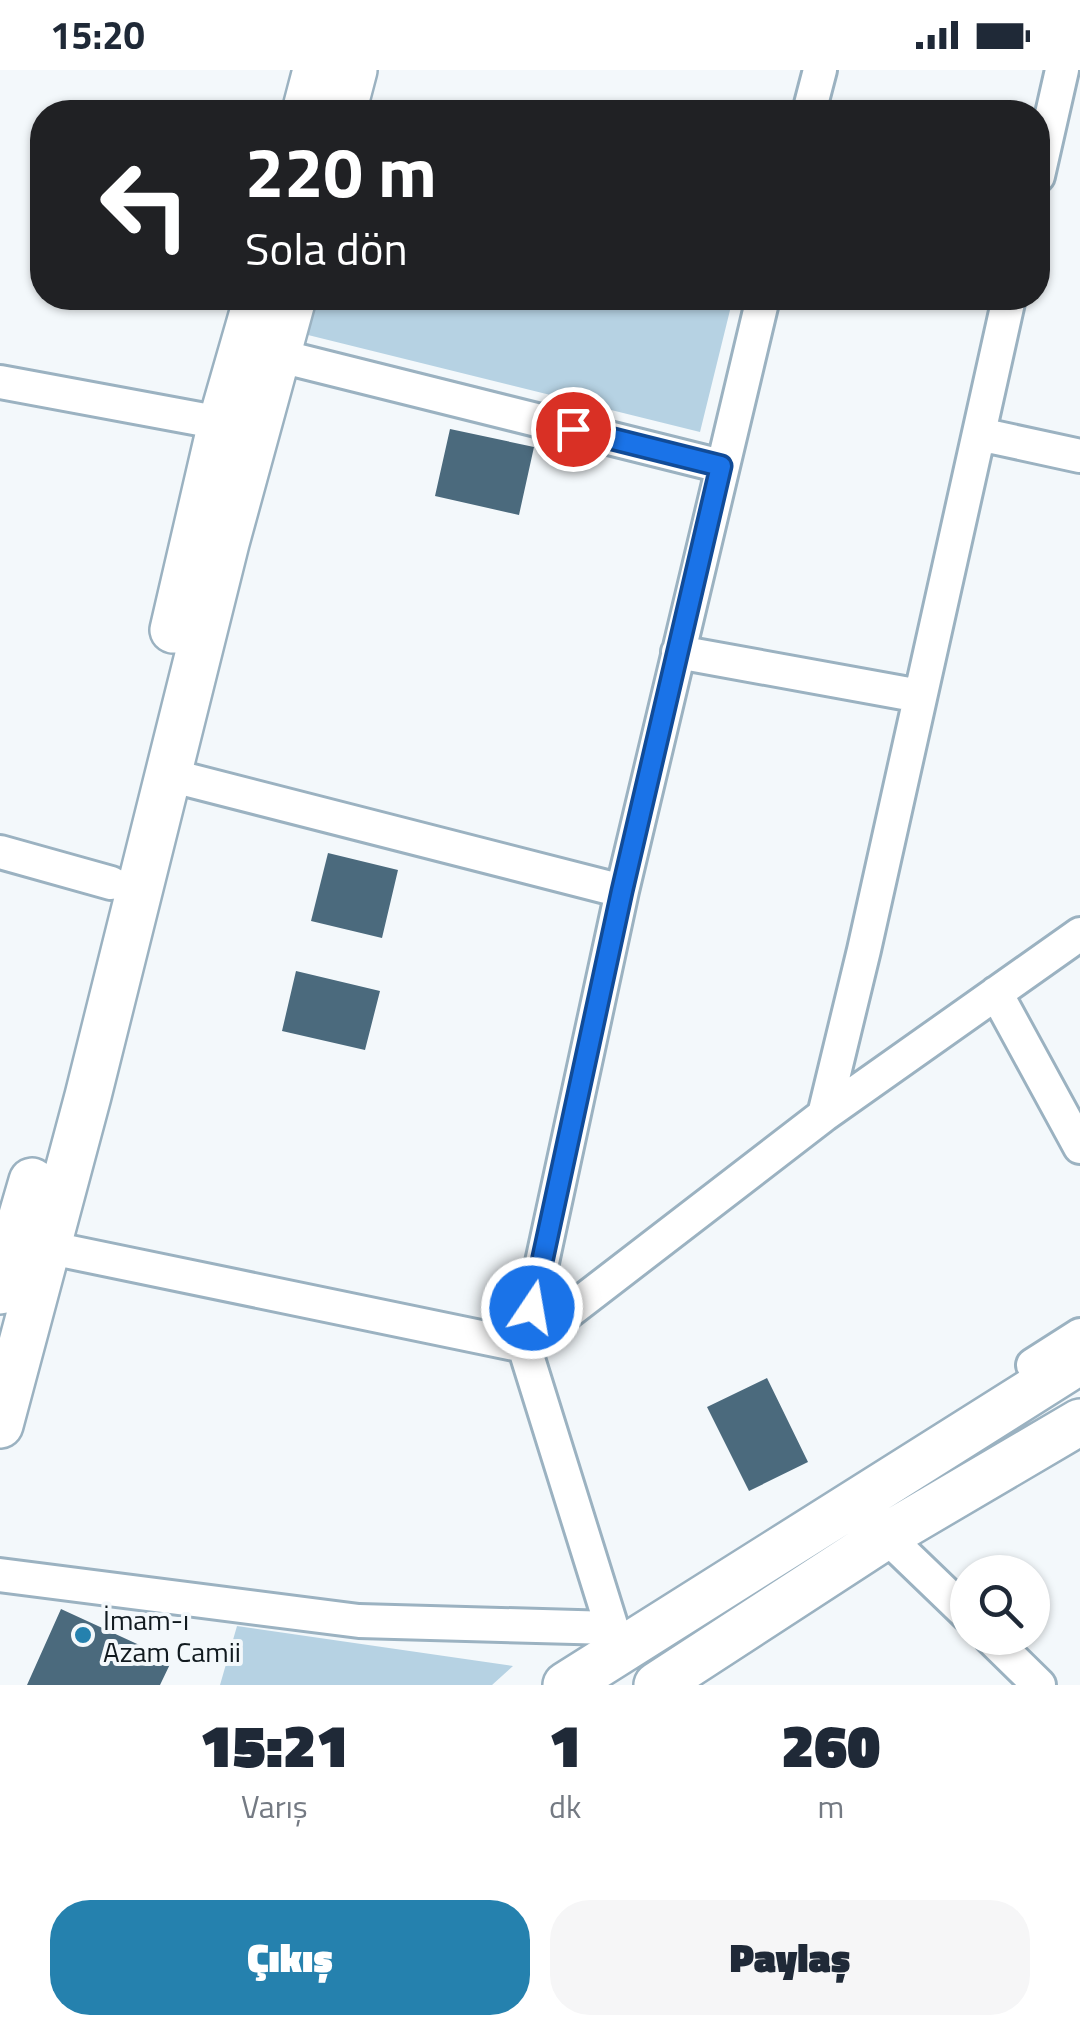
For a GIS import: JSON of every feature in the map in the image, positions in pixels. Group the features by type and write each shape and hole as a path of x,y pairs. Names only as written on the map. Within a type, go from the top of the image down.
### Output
{"street":[{"path":"308,100 316,70"},
{"path":"346,100 354,70"},
{"path":"814,100 820,70"},
{"path":"1050,120 1062,70"},
{"path":"0,1290 82,1004 221,423 254,310"},
{"path":"0,1424 289,310"},
{"path":"618,1638 524,1346 622,891 760,310"},
{"path":"824,1114 1007,310"},
{"path":"276,354 721,466"},
{"path":"0,382 221,423"},
{"path":"979,434 1080,456"},
{"path":"678,652 920,696"},
{"path":"169,775 622,891"},
{"path":"0,852 110,883"},
{"path":"46,1247 524,1346 824,1114 1080,934"},
{"path":"996,992 1080,1148"},
{"path":"984,1423 981,1408 991,1391 1080,1335"},
{"path":"566,1685 618,1638 984,1423 1080,1362"},
{"path":"657,1685 886,1536 1080,1422"},
{"path":"886,1536 950,1598"},
{"path":"0,1574 359,1621 618,1638"},
{"path":"1007,1655 1038,1685"}],"shaded area":[{"path":"310,310 730,310 700,432 304,334"},
{"path":"237,1626 513,1666 492,1685 220,1685"}],"building":[{"path":"450,429 534,447 519,515 435,496"},
{"path":"328,853 398,870 382,938 311,921"},
{"path":"296,971 380,991 365,1050 282,1031"},
{"path":"767,1378 808,1462 749,1491 707,1407"},
{"name":"İmam-ı Azam Camii","path":"61,1609 172,1660 160,1685 27,1685"}],"place":[{"name":"İmam-ı Azam Camii","path":"83,1635"}],"route":[{"path":"532,1308 622,891 721,466 573,429"}]}
